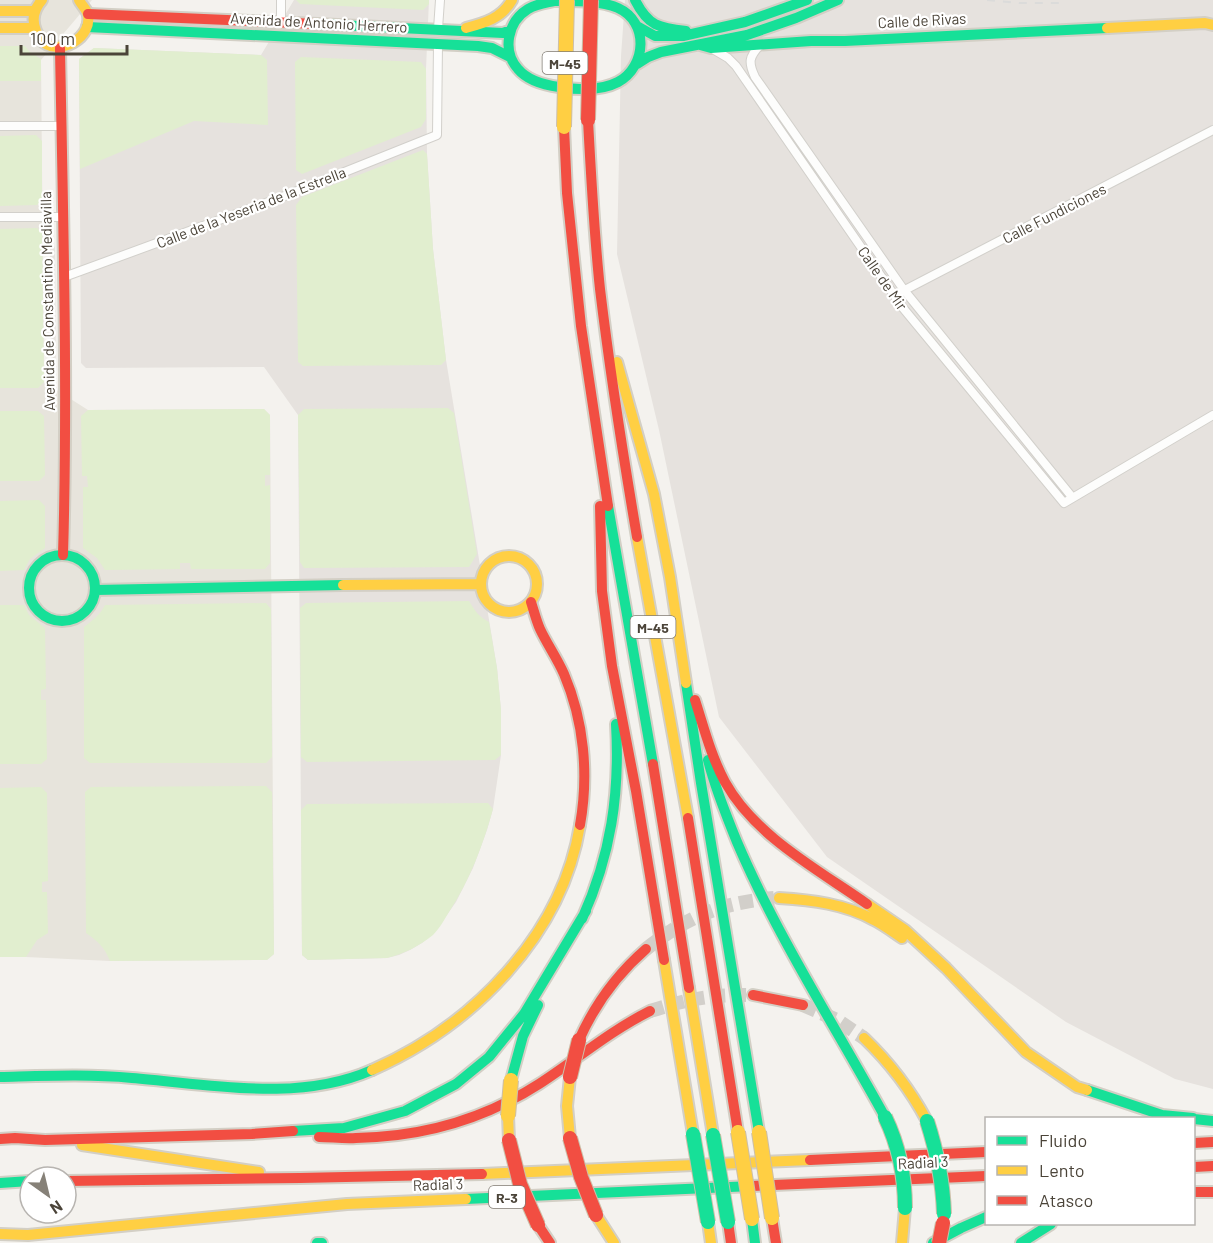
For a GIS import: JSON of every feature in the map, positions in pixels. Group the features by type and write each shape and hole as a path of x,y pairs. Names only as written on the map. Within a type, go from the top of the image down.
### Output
{"main road":[{"path":"455,30 486,23 502,15 513,0"},
{"name":"M-45","path":"567,0 564,126 566,182 583,347 602,474 657,789 731,1243"},
{"name":"M-45","path":"591,0 588,120 590,180 594,235 615,407 681,781 755,1243"},
{"path":"628,0 633,21 642,43 637,64 623,80 603,87 554,87 533,81 515,67 508,48 511,30 525,6 554,1 607,4 621,9 633,21 655,36 704,42 747,35 838,0"},
{"path":"635,0 645,17 662,28 704,42 745,22 807,0"},
{"path":"0,11 38,6 33,20 38,36 51,46 60,48 77,42 84,35 84,9"},
{"name":"Avenida de Antonio Herrero","path":"84,9 503,33 511,30"},
{"name":"Avenida de Antonio Herrero","path":"84,9 492,48 510,57"},
{"name":"Calle de Rivas","path":"637,64 661,52 704,42 760,45 1205,23 1213,25"},
{"path":"0,28 34,28"},
{"name":"Avenida de Constantino Mediavilla","path":"60,48 64,278 63,555"},
{"path":"608,344 615,356 654,494 676,615 701,783 777,1243"},
{"path":"602,474 599,495 602,591 612,666 636,791 711,1243"},
{"path":"52,556 74,556 90,570 95,580 96,590 94,600 82,615 74,619 54,621 36,609 31,600 30,578 42,561 52,556"},
{"path":"508,556 522,559 532,568 537,581 535,596 531,602 512,612 504,612 490,605 482,592 481,584 483,574 493,561 508,556"},
{"path":"96,590 285,585 481,584"},
{"path":"0,1077 122,1078 257,1089 333,1083 368,1072 401,1057 456,1020 484,996 537,936 557,900 573,859 584,806 584,763 575,708 564,676 539,627 531,602"},
{"path":"519,610 539,627"},
{"path":"676,615 712,778 739,848 801,971 871,1089 896,1143 905,1190 902,1243"},
{"path":"550,1243 527,1205 519,1184 509,1140 511,1080 523,1036 593,896 603,863 612,826 617,766 612,666"},
{"path":"695,700 708,744 731,793 768,835 905,930 946,968 1026,1052 1077,1087 1162,1115 1178,1117"},
{"path":"779,898 835,905 867,916 910,942 946,968"},
{"path":"45,1140 252,1134 344,1128 405,1111 456,1084 489,1057 524,1014 586,911"},
{"path":"614,1243 596,1215 583,1188 575,1163 567,1106 570,1077 579,1040 588,1018 602,995 628,963 646,949"},
{"path":"753,995 803,1005"},
{"path":"252,1134 359,1138 391,1136 424,1131 463,1120 500,1107 539,1083 629,1020 650,1011"},
{"path":"864,1038 906,1083 927,1121 936,1148 944,1191 939,1243"},
{"path":"1195,1119 1213,1121"},
{"path":"0,1139 45,1140 300,1178"},
{"path":"1195,1143 1213,1142"},
{"name":"Radial 3","path":"78,1181 503,1173 985,1152"},
{"path":"1195,1167 1213,1166"},
{"name":"Radial 3","path":"0,1234 28,1235 347,1204 985,1176"},
{"path":"0,1183 18,1182"},
{"path":"1195,1192 1213,1192"},
{"path":"933,1243 985,1218"},
{"path":"1021,1243 1049,1225"},
{"path":"317,1243 322,1243"}],"street":[{"path":"280,22 281,0"},
{"path":"438,29 440,0"},
{"name":"Calle de Mir","path":"704,42 736,66 903,308 1064,503 1072,497 904,290 755,78 750,61 760,45"},
{"name":"Calle de la Yeseria de la Estrella","path":"64,278 282,197 437,135 438,44"},
{"path":"0,126 61,126"},
{"name":"Calle Fundiciones","path":"894,296 1213,130"},
{"path":"0,217 62,217"},
{"path":"1072,497 1213,416"}],"shaded area":[{"path":"0,0 92,0 41,60 44,382 88,410 264,409 270,415 274,954 267,960 110,961 0,957"},
{"path":"294,0 429,0 426,69 427,154 433,249 446,360 497,668 501,710 501,755 493,809 473,868 456,902 434,933 410,950 387,958 308,960 302,955 298,415 264,367 86,368 81,363 79,59 94,48 261,55"},
{"path":"625,0 1213,0 1213,1089 1175,1079 1066,1022 827,857 719,717 659,430 617,254 621,56"},
{"path":"50,242 55,246 56,374 51,371"}],"green space":[{"path":"296,0 429,0 429,4 423,10 300,4"},
{"path":"0,46 25,46 41,59 41,81 0,81"},
{"path":"94,48 261,55 267,60 268,125 194,121 80,169 79,59"},
{"path":"301,57 421,62 426,69 426,119 421,127 302,174 296,170 295,62"},
{"path":"36,135 42,141 42,200 37,205 0,206 0,136"},
{"path":"423,150 427,154 433,249 446,360 441,365 303,366 298,362 296,205 302,197"},
{"path":"37,228 42,233 44,382 38,388 0,388 0,229"},
{"path":"448,408 454,413 477,554 469,567 304,568 300,562 298,415 304,409"},
{"path":"264,409 270,415 270,475 265,475 265,486 270,485 270,563 265,569 191,569 190,563 180,563 180,569 105,570 97,558 83,548 83,487 88,487 87,476 82,476 81,416 88,410"},
{"path":"0,411 38,411 44,416 45,475 39,481 0,481"},
{"path":"39,500 45,506 45,548 30,559 24,570 0,571 0,501"},
{"path":"469,601 482,618 489,622 501,710 501,755 495,760 307,762 301,757 300,608 306,603"},
{"path":"266,603 271,609 272,757 266,763 90,763 84,758 84,627 99,615 105,605"},
{"path":"0,605 24,605 29,615 45,628 46,689 41,690 41,700 46,700 47,759 41,764 0,764"},
{"path":"266,786 272,792 274,954 267,960 110,961 101,945 86,933 85,792 91,787"},
{"path":"41,787 47,793 48,881 42,882 42,892 47,892 48,933 37,940 26,957 0,957 0,788"},
{"path":"488,803 493,809 475,862 457,900 433,935 411,949 387,958 308,960 302,955 301,810 307,804"}],"tunnel":[{"path":"646,949 676,928 706,913 738,903 774,898"},
{"path":"650,1011 701,998 753,995"},
{"path":"803,1005 837,1020 864,1038"}],"railway":[{"path":"987,0 1066,3"}],"traffic: fast":[{"path":"635,0 640,9 655,24 668,29 686,31"},
{"path":"637,26 655,36 683,36 745,22 807,0"},
{"path":"637,64 661,52 747,35 838,0"},
{"path":"554,1 603,4 618,8 628,15 635,23 640,44 635,66 628,75 611,85 582,89 542,84 522,73 510,54 511,29 515,21 528,9 554,1"},
{"path":"317,24 503,33 511,30"},
{"path":"87,27 478,46 492,48 510,57"},
{"path":"700,45 711,48 811,41 1107,28"},
{"path":"608,506 653,764"},
{"path":"68,555 86,564 93,575 95,588 93,601 86,612 75,619 56,621 38,612 31,601 29,582 38,564 49,557 68,555"},
{"path":"96,590 343,585"},
{"path":"686,683 759,1132"},
{"path":"582,919 607,848 615,800 616,724"},
{"path":"708,760 717,791 737,842 770,913 885,1117"},
{"path":"293,1131 344,1128 405,1111 456,1084 489,1057 524,1014 586,911"},
{"path":"511,1080 523,1036 538,1005"},
{"path":"0,1077 99,1076 222,1087 284,1089 343,1080 372,1070"},
{"path":"1087,1090 1162,1115 1183,1117"},
{"path":"885,1117 900,1161 905,1208"},
{"path":"1195,1119 1213,1121"},
{"path":"927,1121 939,1167 944,1214"},
{"path":"693,1134 708,1222"},
{"path":"713,1135 728,1222"},
{"path":"0,1183 18,1182"},
{"path":"466,1199 752,1186"},
{"path":"933,1243 985,1217"},
{"path":"752,1219 755,1243"},
{"path":"1021,1243 1049,1225"},
{"path":"317,1243 322,1243"}],"traffic: slow":[{"path":"42,0 34,14 34,27 40,39 47,45 56,47 73,42 86,30 87,12 79,0"},
{"path":"466,28 486,22 498,15 512,0"},
{"path":"564,127 567,0"},
{"path":"0,11 34,11"},
{"path":"1107,28 1205,23 1213,25"},
{"path":"0,28 34,28"},
{"path":"617,362 654,494 670,577 686,683"},
{"path":"637,537 688,818"},
{"path":"509,556 520,558 529,564 535,573 537,584 535,595 529,604 520,610 509,612 498,610 489,604 483,595 481,584 483,573 489,564 498,558 509,556"},
{"path":"343,585 481,584"},
{"path":"372,1070 444,1029 507,973 533,940 554,904 570,866 580,825"},
{"path":"779,898 816,902 852,910 878,922 902,938"},
{"path":"867,904 905,930 946,968 1026,1052 1077,1087 1087,1090"},
{"path":"664,960 693,1134"},
{"path":"689,988 713,1135"},
{"path":"864,1038 899,1077 927,1121"},
{"path":"570,1077 567,1106 570,1138"},
{"path":"508,1116 511,1080"},
{"path":"508,1116 509,1140"},
{"path":"738,1132 752,1219"},
{"path":"759,1132 772,1218"},
{"path":"82,1145 259,1172"},
{"path":"482,1174 810,1160"},
{"path":"0,1234 28,1235 347,1204 466,1199"},
{"path":"902,1243 905,1208"},
{"path":"596,1215 614,1243"},
{"path":"708,1222 711,1243"}],"traffic: jam":[{"path":"588,120 591,0"},
{"path":"88,14 317,24"},
{"path":"60,48 65,365 63,555"},
{"path":"588,120 600,289 637,537"},
{"path":"564,127 567,193 581,326 608,506"},
{"path":"600,506 602,591 612,666 636,791 664,960"},
{"path":"531,602 540,629 564,674 576,710 584,767 580,825"},
{"path":"695,700 708,742 725,782 753,819 788,850 867,904"},
{"path":"653,764 689,988"},
{"path":"688,818 738,1132"},
{"path":"579,1040 607,991 646,949"},
{"path":"753,995 803,1005"},
{"path":"319,1137 380,1137 404,1134 474,1117 518,1097 650,1011"},
{"path":"570,1077 579,1040"},
{"path":"0,1139 45,1140 293,1131"},
{"path":"570,1138 581,1177 596,1215"},
{"path":"509,1140 520,1184 538,1225"},
{"path":"1195,1143 1213,1142"},
{"path":"810,1160 985,1152"},
{"path":"1195,1167 1213,1166"},
{"path":"78,1181 482,1174"},
{"path":"752,1186 985,1176"},
{"path":"1195,1192 1213,1192"},
{"path":"772,1218 776,1243"},
{"path":"728,1222 731,1243"},
{"path":"939,1243 943,1223"},
{"path":"538,1225 550,1243"}]}
